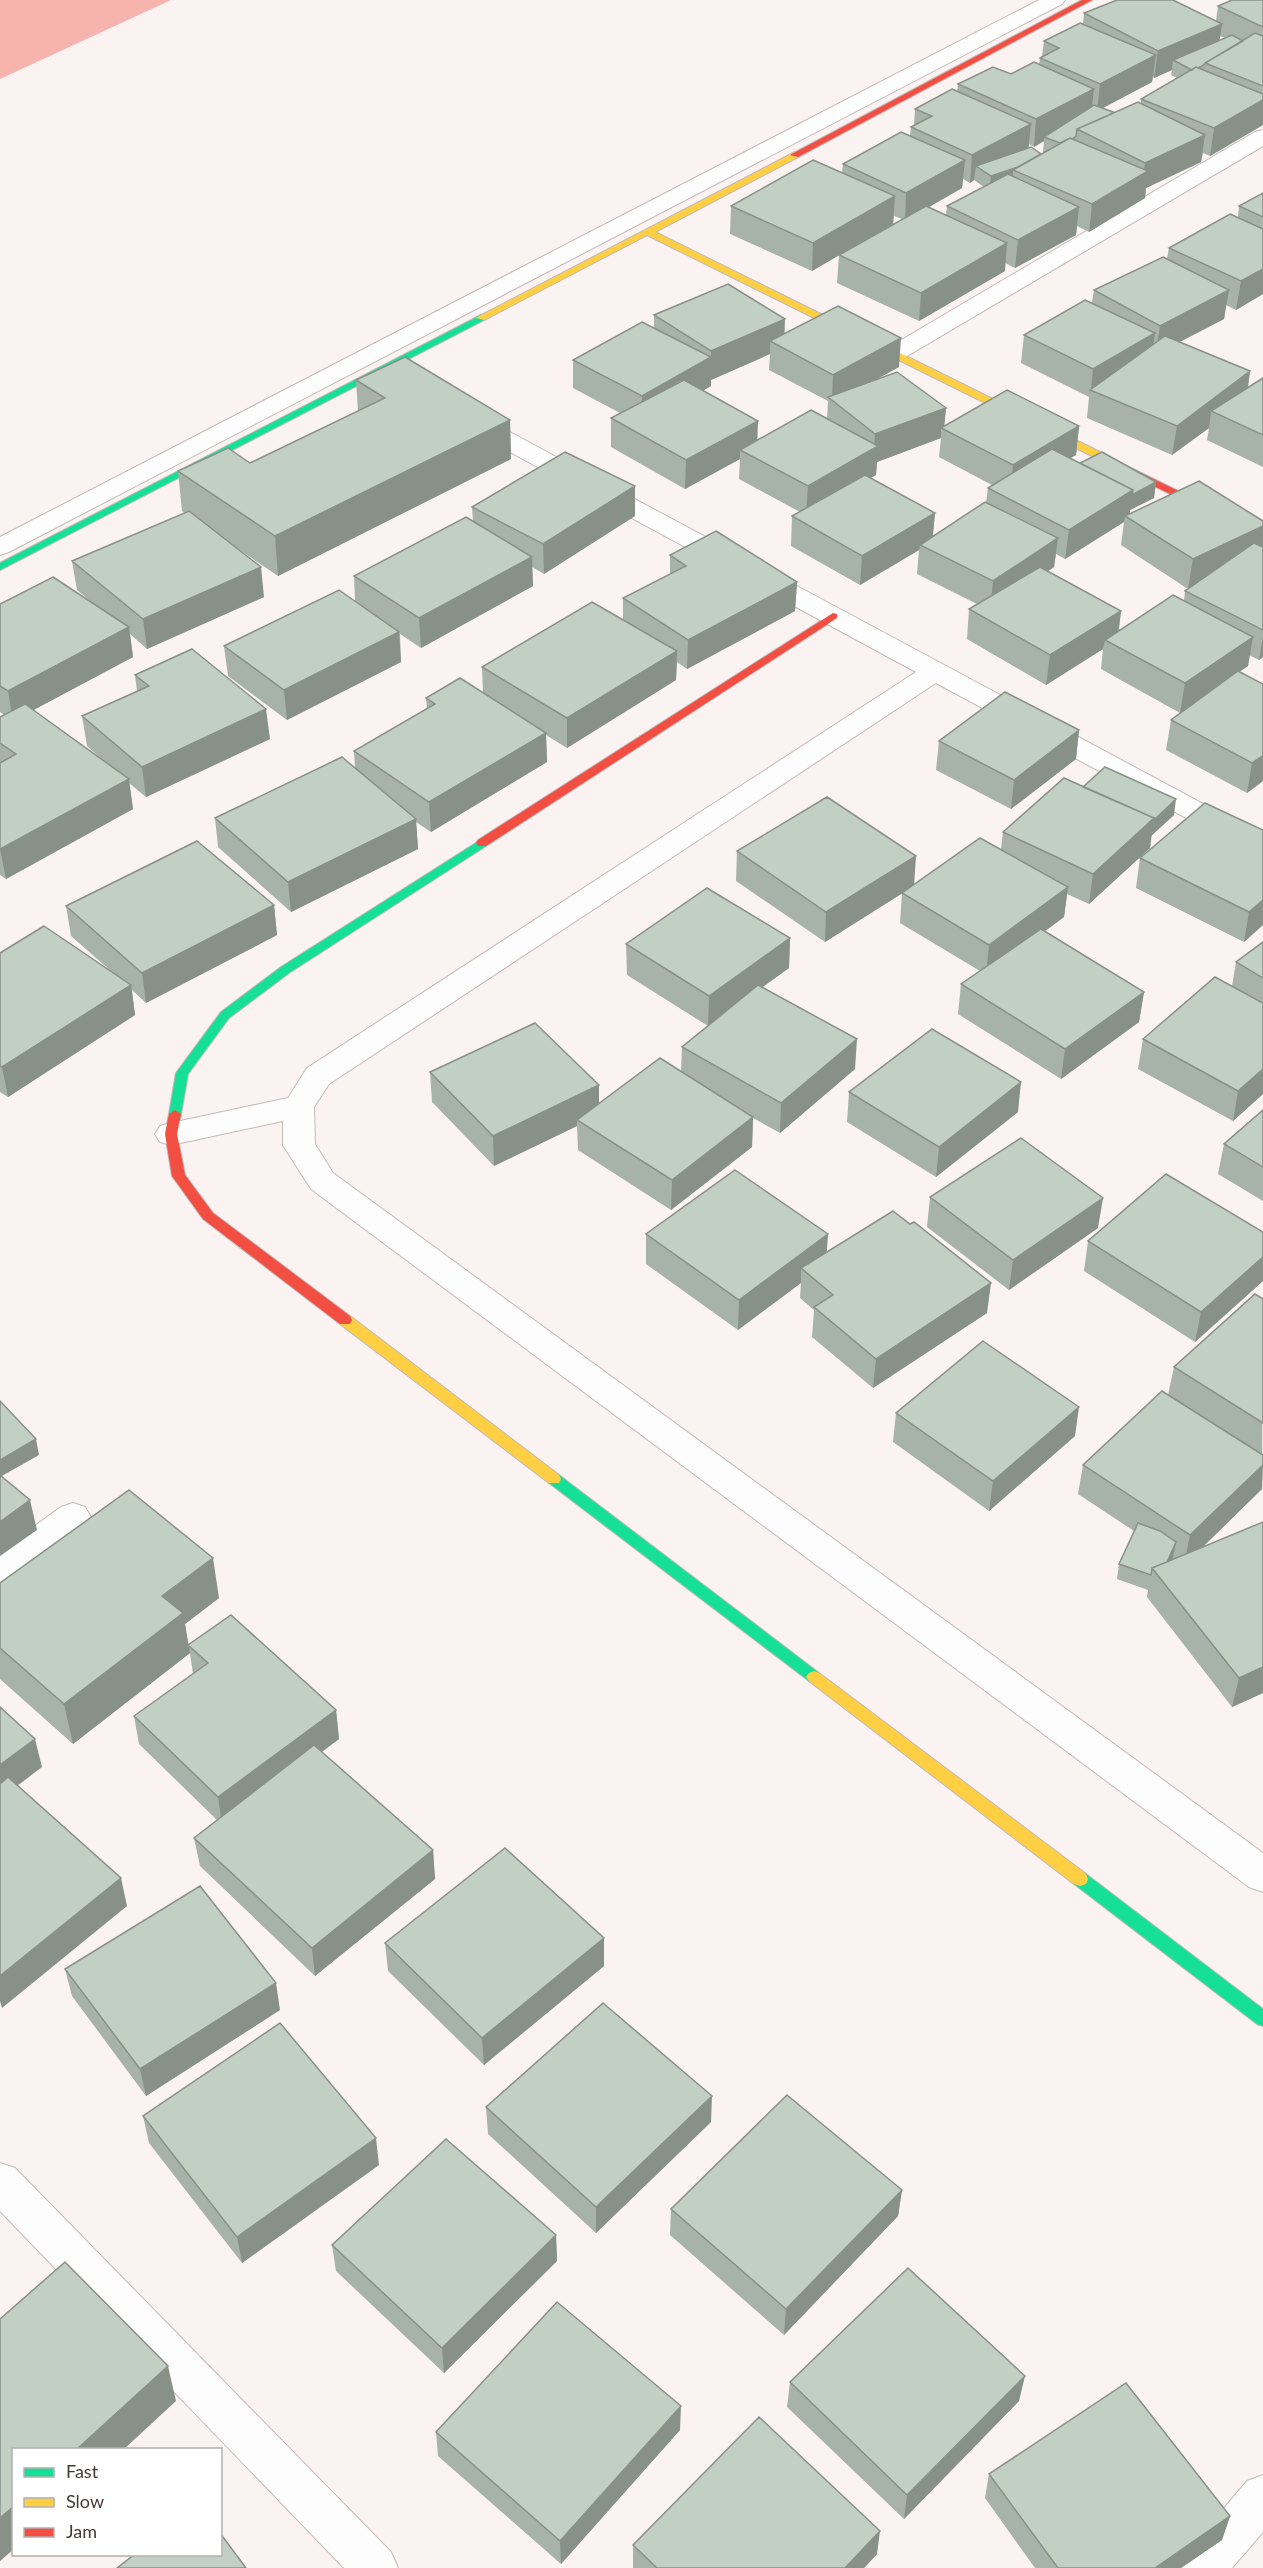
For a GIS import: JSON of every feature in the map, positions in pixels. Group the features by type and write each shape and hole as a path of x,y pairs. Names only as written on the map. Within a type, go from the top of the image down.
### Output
{"street":[{"path":"0,547 1055,0"},
{"path":"0,567 390,377 648,232 1088,0"},
{"path":"894,354 1263,137"},
{"path":"648,232 1263,536"},
{"path":"453,411 1263,848"},
{"path":"833,616 285,970 225,1015 182,1073 171,1134 179,1176 208,1216 1263,2019"},
{"path":"936,671 318,1076 298,1107 299,1145 322,1181 1263,1875"},
{"path":"171,1134 298,1107"},
{"path":"0,1570 73,1517"},
{"path":"0,2182 375,2568"},
{"path":"1203,2568 1263,2498"}],"shaded area":[{"path":"0,0 171,0 0,79"}],"building":[{"path":"1117,0 1173,0 1222,24 1158,51 1084,13"},
{"path":"1232,0 1263,0 1263,27 1218,6"},
{"path":"1080,23 1156,55 1100,84 1040,58 1059,48 1044,41"},
{"path":"1255,33 1263,36 1263,86 1205,63"},
{"path":"1232,35 1243,41 1198,68 1192,70 1173,60"},
{"path":"1034,62 1094,89 1036,119 958,84 993,67 1011,74"},
{"path":"1196,67 1263,94 1263,100 1214,128 1141,99"},
{"path":"952,89 1031,124 972,155 911,127 932,116 915,109"},
{"path":"1138,102 1205,135 1145,163 1077,129"},
{"path":"1094,105 1113,112 1077,129 1076,136 1072,139 1060,143 1044,137"},
{"path":"901,132 965,160 906,193 843,164"},
{"path":"1070,138 1148,171 1092,204 1013,170"},
{"path":"1031,147 1041,154 1018,167 991,176 976,166"},
{"path":"813,160 895,196 813,243 731,206"},
{"path":"1008,174 1079,207 1018,240 947,206"},
{"path":"1263,193 1263,217 1239,206"},
{"path":"926,206 1007,243 921,293 839,255"},
{"path":"1230,214 1263,229 1263,269 1241,281 1169,248"},
{"path":"1163,257 1229,290 1160,326 1094,290"},
{"path":"728,284 785,319 711,351 654,315"},
{"path":"1085,300 1155,333 1093,369 1024,335"},
{"path":"838,306 901,338 833,375 770,341"},
{"path":"642,322 711,357 642,396 573,360"},
{"path":"1165,336 1250,371 1177,426 1090,390"},
{"path":"405,357 510,420 275,536 178,471 228,448 250,463 385,398 356,380"},
{"path":"897,372 946,408 875,434 828,397"},
{"path":"1263,378 1263,435 1211,411"},
{"path":"684,380 758,421 686,460 611,418"},
{"path":"1007,390 1079,426 1013,465 941,428"},
{"path":"811,410 878,446 808,486 740,450"},
{"path":"1052,449 1133,490 1069,530 988,488"},
{"path":"565,452 635,486 543,544 472,507"},
{"path":"1102,452 1156,482 1132,495 1133,490 1080,463"},
{"path":"865,475 935,513 862,556 792,516"},
{"path":"1199,481 1263,521 1263,526 1193,559 1125,516"},
{"path":"985,502 1058,538 993,581 920,545"},
{"path":"189,511 261,567 143,619 72,561"},
{"path":"466,517 532,557 419,618 354,576"},
{"path":"716,531 797,582 688,640 623,598 686,566 670,555"},
{"path":"1254,543 1263,547 1263,630 1185,591"},
{"path":"1040,567 1121,611 1050,655 969,609"},
{"path":"53,577 129,627 8,691 0,686 0,604"},
{"path":"339,590 399,632 284,690 224,646"},
{"path":"1173,595 1253,637 1185,683 1105,640"},
{"path":"592,602 677,651 567,718 482,667"},
{"path":"192,649 266,709 142,767 82,716 149,686 135,675"},
{"path":"1238,671 1263,684 1263,756 1252,763 1171,720"},
{"path":"460,678 546,733 429,802 354,751 435,704 426,698"},
{"path":"1005,692 1079,730 1014,780 939,741"},
{"path":"25,704 129,779 0,849 0,763 16,754 0,743 0,717"},
{"path":"342,757 416,819 288,882 215,818"},
{"path":"1105,767 1176,799 1154,820 1154,818 1083,787"},
{"path":"1064,778 1154,818 1093,874 1003,832"},
{"path":"827,797 916,856 826,912 737,851"},
{"path":"1205,803 1263,830 1263,900 1249,912 1140,858"},
{"path":"980,838 1068,887 989,945 902,893"},
{"path":"197,841 274,905 142,973 66,906"},
{"path":"707,888 790,938 709,996 626,944"},
{"path":"44,926 131,985 2,1067 0,1066 0,953"},
{"path":"1041,929 1144,992 1065,1049 961,984"},
{"path":"1263,942 1263,978 1236,962"},
{"path":"1215,977 1263,1003 1263,1069 1238,1091 1143,1039"},
{"path":"758,985 857,1039 781,1103 682,1047"},
{"path":"535,1023 599,1085 493,1136 430,1072"},
{"path":"932,1029 1021,1082 939,1147 849,1092"},
{"path":"660,1058 753,1117 672,1180 577,1120"},
{"path":"1263,1110 1263,1167 1224,1144"},
{"path":"1021,1138 1103,1198 1013,1260 930,1197"},
{"path":"735,1170 828,1234 739,1300 646,1234"},
{"path":"1166,1174 1263,1232 1263,1257 1201,1312 1088,1241"},
{"path":"893,1211 910,1224 914,1222 991,1283 876,1359 814,1307 833,1295 801,1268"},
{"path":"1255,1294 1263,1299 1263,1423 1174,1367"},
{"path":"983,1341 1079,1407 993,1481 896,1413"},
{"path":"1162,1391 1263,1455 1263,1465 1190,1535 1083,1465"},
{"path":"0,1401 36,1439 0,1460"},
{"path":"0,1475 30,1500 0,1522"},
{"path":"129,1490 213,1558 162,1596 183,1613 64,1704 0,1648 0,1583"},
{"path":"1263,1522 1263,1667 1239,1678 1152,1568"},
{"path":"1138,1523 1160,1531 1176,1542 1167,1562 1152,1568 1151,1575 1119,1564"},
{"path":"231,1615 336,1710 218,1797 134,1716 208,1663 188,1645"},
{"path":"0,1707 35,1739 0,1765"},
{"path":"314,1745 433,1850 312,1948 194,1838"},
{"path":"8,1777 121,1878 0,1976 0,1784"},
{"path":"505,1848 604,1938 482,2038 385,1943"},
{"path":"200,1886 276,1983 140,2069 65,1969"},
{"path":"603,2003 712,2096 596,2207 486,2107"},
{"path":"280,2023 376,2138 237,2237 143,2116"},
{"path":"787,2095 902,2190 786,2309 671,2209"},
{"path":"446,2139 556,2235 442,2348 332,2245"},
{"path":"65,2262 168,2366 78,2448 12,2448 12,2508 0,2518 0,2319"},
{"path":"908,2268 1025,2376 907,2495 790,2382"},
{"path":"557,2302 681,2406 560,2541 436,2432"},
{"path":"1126,2383 1230,2516 1155,2568 1058,2568 989,2474"},
{"path":"759,2417 880,2531 845,2568 657,2568 633,2545"},
{"path":"222,2536 246,2568 117,2568 132,2556 222,2556"}],"traffic: fast":[{"path":"0,567 481,318"},
{"path":"175,1114 182,1073 225,1015 285,970 482,843"},
{"path":"554,1479 814,1677"},
{"path":"1080,1879 1263,2019"}],"traffic: slow":[{"path":"481,318 795,155"},
{"path":"648,232 1100,456"},
{"path":"345,1320 554,1479"},
{"path":"814,1677 1080,1879"}],"traffic: jam":[{"path":"795,155 1088,0"},
{"path":"1100,456 1263,536"},
{"path":"482,843 833,616"},
{"path":"175,1114 171,1134 179,1176 208,1216 345,1320"}]}
